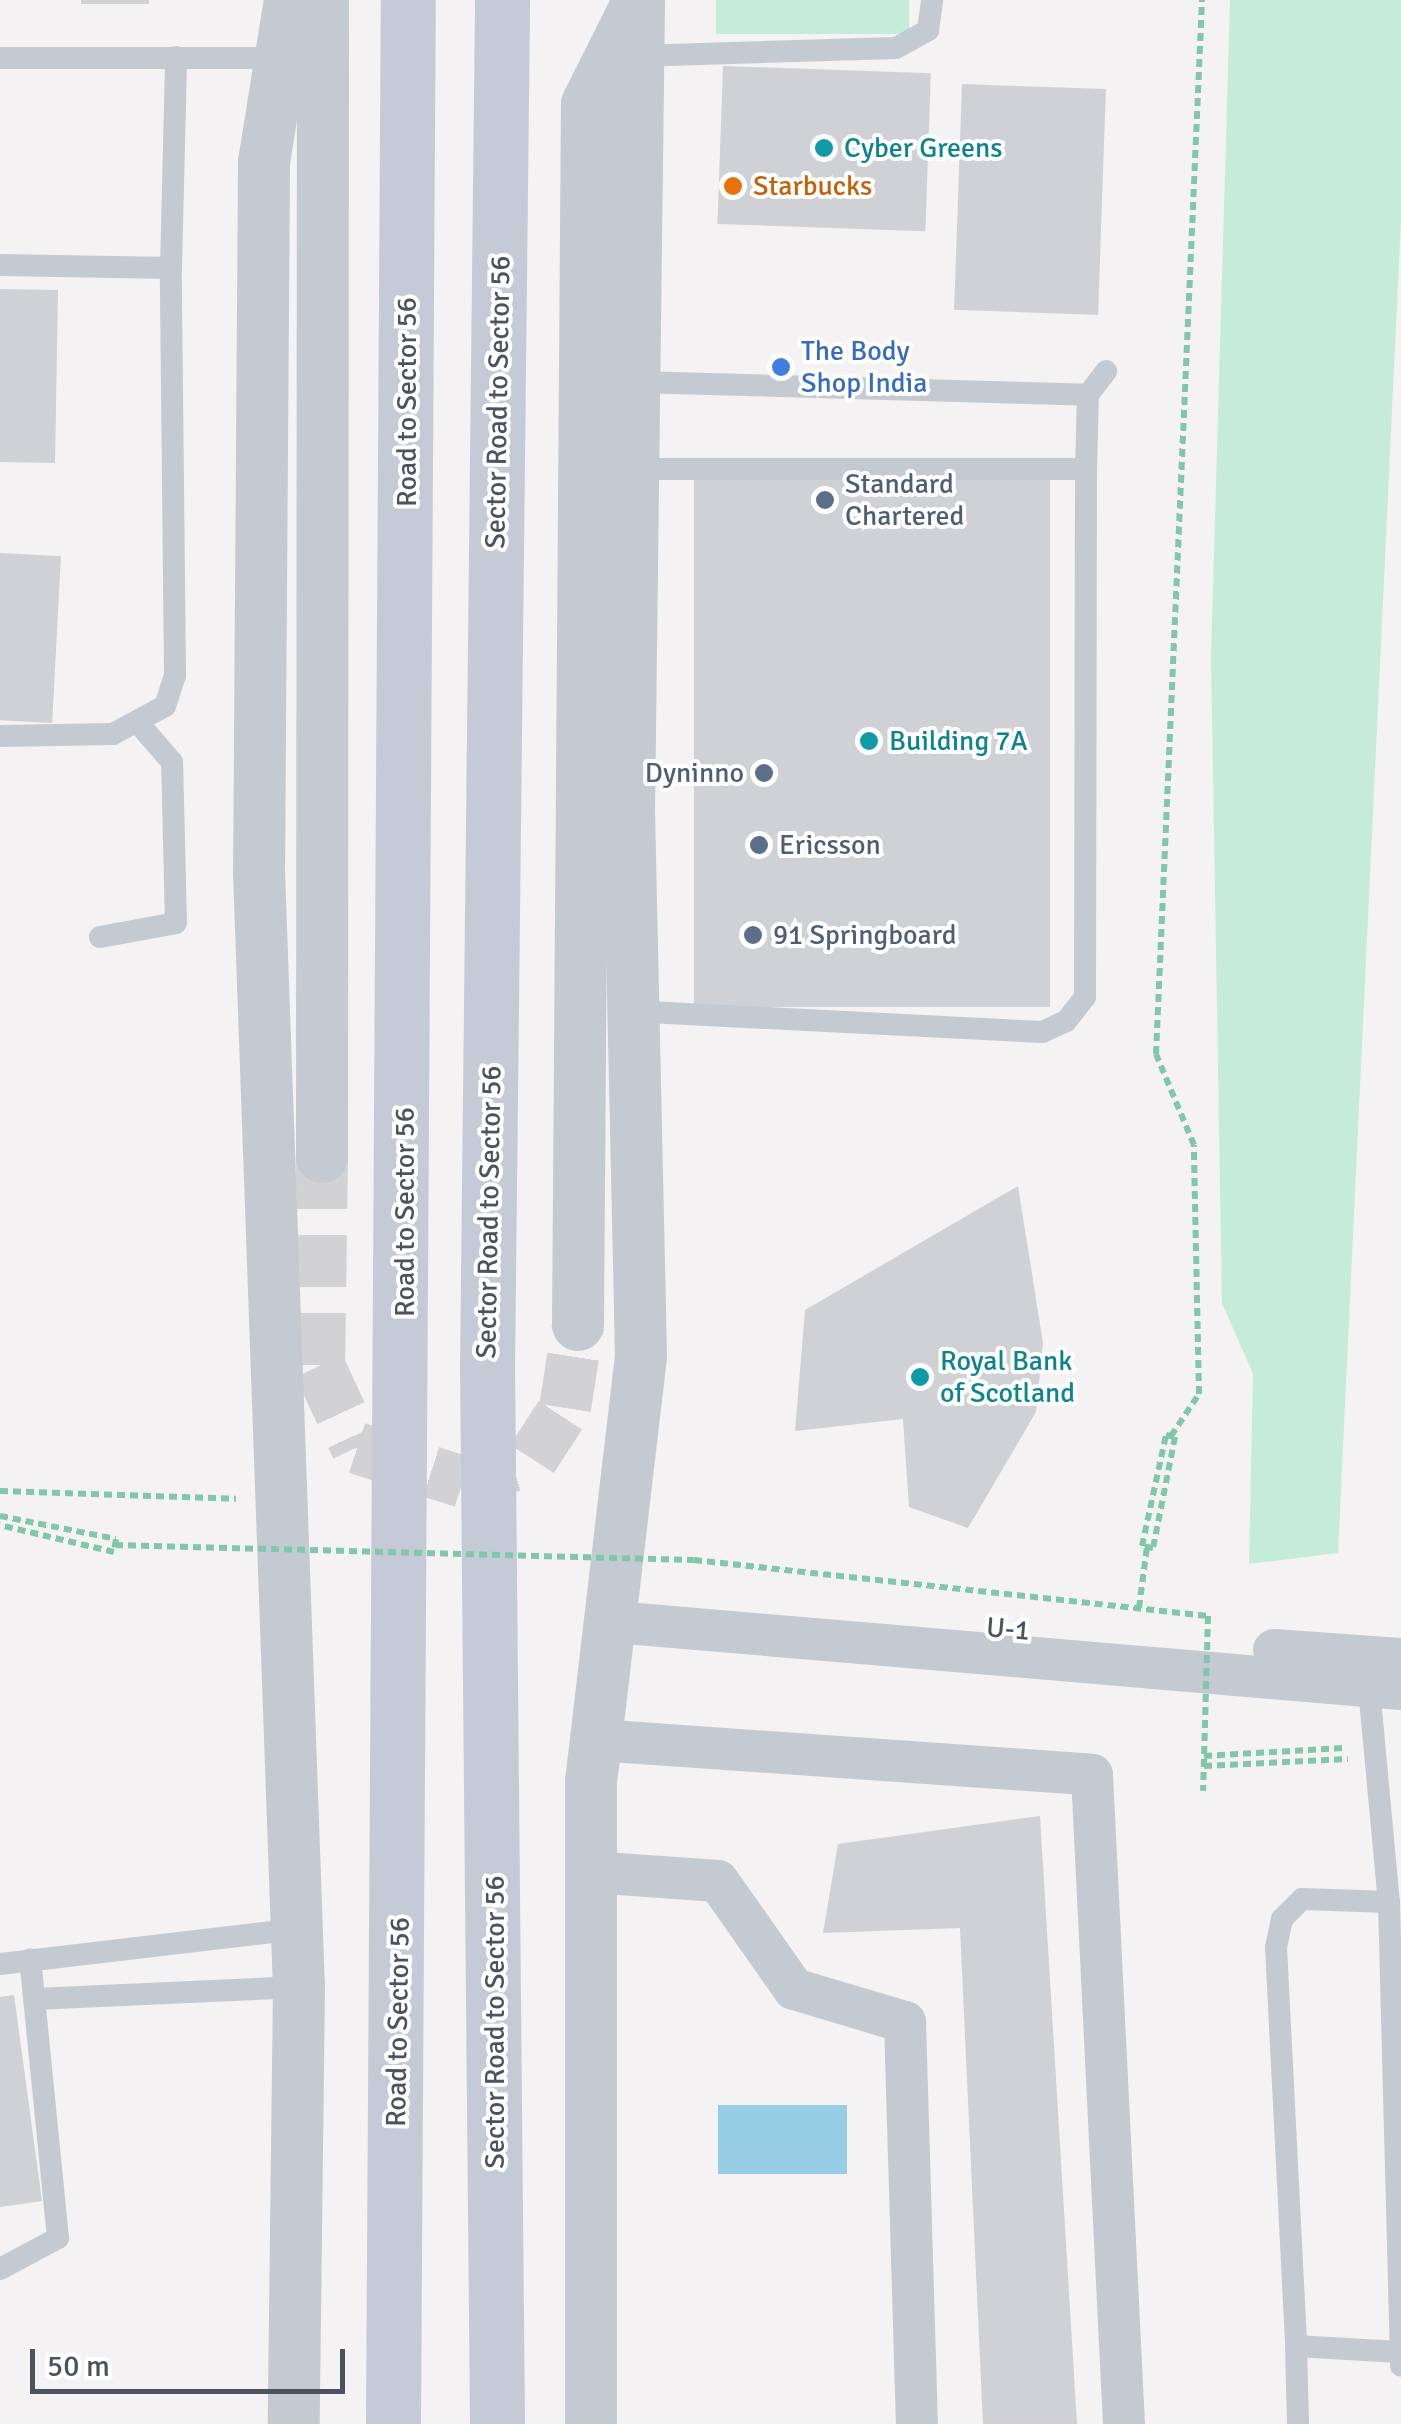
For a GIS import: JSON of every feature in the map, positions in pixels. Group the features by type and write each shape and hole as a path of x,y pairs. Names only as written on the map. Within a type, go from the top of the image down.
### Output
{"main road":[{"name":"Road to Sector 56","path":"393,2424 408,0"},
{"name":"Sector Road to Sector 56","path":"497,2424 487,1370 502,0"}],"street":[{"path":"290,0 264,164 258,872 276,1501 299,1987 294,2424"},
{"path":"322,1158 324,0"},
{"path":"591,2424 590,1872 597,1740 641,1356 634,1012 634,382 639,0"},
{"path":"578,1325 587,104 639,0"},
{"path":"614,1609 1385,1688"},
{"name":"U-1","path":"614,1609 1401,1659"},
{"path":"597,1740 1092,1774 1124,2424"},
{"path":"590,1872 718,1881 794,1989 905,2022 916,2424"}],"lane":[{"path":"638,56 896,48 928,30 932,0"},
{"path":"0,736 140,725 164,706 175,676 172,268 176,57"},
{"path":"0,58 280,58"},
{"path":"0,265 172,268"},
{"path":"634,1012 1042,1032 1066,1021 1085,997 1088,395 1106,371"},
{"path":"634,382 1088,395"},
{"path":"634,469 1086,469"},
{"path":"100,937 176,923 172,762 140,725"},
{"path":"1296,2346 1400,2359 1385,1688"},
{"path":"1298,2424 1276,1947 1282,1920 1302,1899 1389,1902"},
{"path":"0,1964 296,1928"},
{"path":"0,2269 58,2238 30,1959"},
{"path":"35,2000 299,1987"}],"path":[{"path":"1140,1608 1147,1546 1171,1436 1199,1394 1194,1146 1156,1054 1202,0"},
{"path":"0,1491 276,1501"},
{"path":"0,1516 114,1546"},
{"path":"0,1525 114,1546 694,1560 1208,1616 1203,1791"},
{"path":"1204,1756 1349,1748"},
{"path":"1204,1766 1348,1759"}],"green space":[{"path":"716,0 909,0 909,34 716,34"},
{"path":"1230,0 1401,0 1401,220 1338,1553 1249,1564 1253,1374 1222,1303 1211,657"}],"water":[{"path":"718,2105 847,2105 847,2174 718,2174"}],"building":[{"path":"81,0 149,0 149,4 81,4"},
{"name":"Cyber Greens","path":"723,66 931,73 925,231 717,224"},
{"name":"Cyber Greens","path":"962,84 1106,89 1098,315 954,310"},
{"path":"0,289 58,290 55,463 0,462"},
{"name":"Building 7A","path":"694,473 1050,473 1050,1007 694,1007"},
{"path":"0,553 61,556 52,723 0,720"},
{"name":"Royal Bank of Scotland","path":"1018,1186 1043,1343 1036,1412 968,1528 909,1507 903,1419 795,1431 805,1310"},
{"path":"1040,1816 1077,2424 983,2424 960,1928 823,1933 838,1844"},
{"path":"14,1995 42,2201 0,2207 0,1997"}],"tunnel":[{"path":"322,1157 319,1366 357,1448 463,1482 532,1459 565,1408 578,1325"}],"place":[{"name":"Cyber Greens","path":"824,148"},
{"name":"Starbucks","path":"733,186"},
{"name":"The Body Shop India","path":"781,367"},
{"name":"Standard Chartered","path":"825,500"},
{"name":"Building 7A","path":"869,741"},
{"name":"Dyninno","path":"764,773"},
{"name":"Ericsson","path":"759,845"},
{"name":"91 Springboard","path":"753,935"},
{"name":"Royal Bank of Scotland","path":"920,1377"}]}
